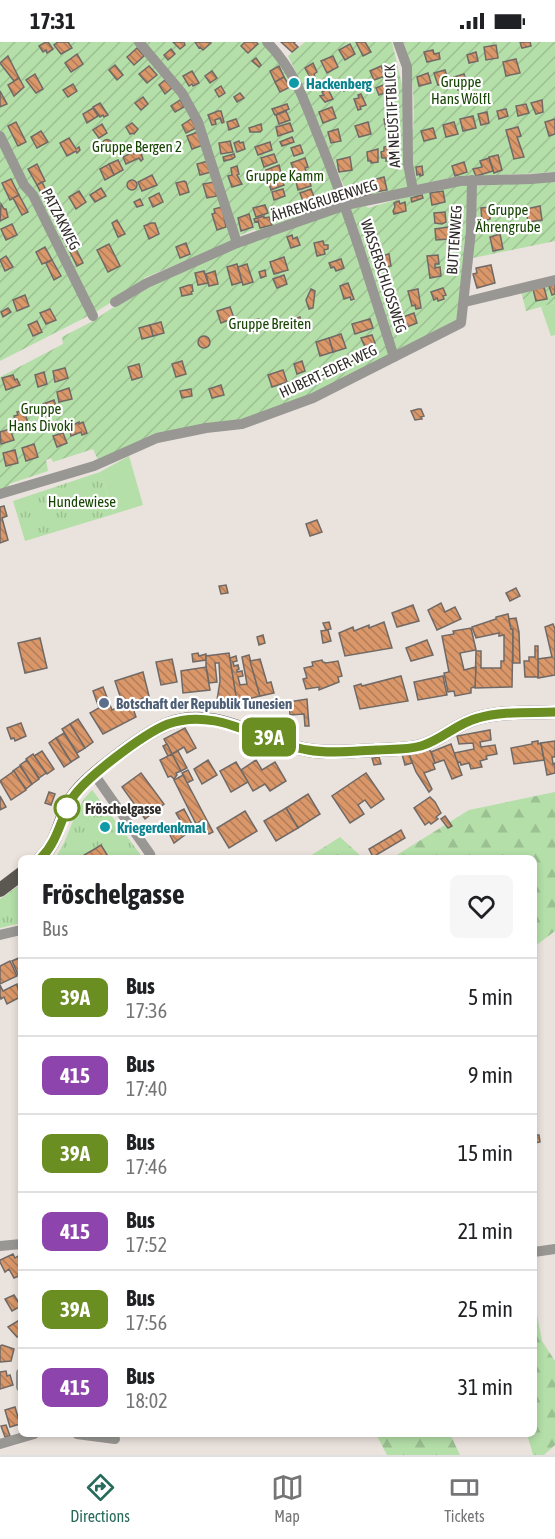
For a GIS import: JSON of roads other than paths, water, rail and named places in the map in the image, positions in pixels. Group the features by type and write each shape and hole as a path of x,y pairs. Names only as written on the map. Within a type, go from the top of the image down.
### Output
{"main road":[{"path":"43,855 54,840 70,800 94,774 151,733 169,724 191,720 218,721 243,727 308,750 338,752 422,746 456,726 479,717 555,712"},
{"path":"0,890 18,876"}],"street":[{"path":"139,42 182,93 198,122 237,243"},
{"name":"WASSERSCHLOSSWEG","path":"267,42 283,59 293,75 346,205 394,357"},
{"name":"AM NEUSTIFTBLICK","path":"398,42 407,67 408,164 413,190"},
{"name":"PATZAKWEG","path":"0,136 24,185 33,195 93,316"},
{"name":"ÄHRENGRUBENWEG","path":"115,302 147,283 237,243 346,205 472,180 555,177"},
{"name":"BUTTENWEG","path":"465,302 471,231 472,180"},
{"path":"465,302 555,280"},
{"name":"HUBERT-EDER-WEG","path":"0,494 94,466 157,438 206,428 242,424 329,391 461,323 465,302"},
{"path":"94,774 150,855"},
{"path":"0,935 18,931"},
{"path":"0,1246 18,1244"},
{"path":"537,1252 555,1249"},
{"path":"0,1444 24,1437"},
{"path":"100,1437 115,1439"}],"water":[{"path":"317,374 320,378 319,383 309,389 305,388 304,380"}],"place":[{"name":"Hackenberg","path":"294,83"},
{"name":"Botschaft der Republik Tunesien","path":"104,703"},
{"name":"Fröschelgasse","path":"67,808"},
{"name":"Kriegerdenkmal","path":"105,827"}],"park label":[{"name":"Gruppe Hans Wölfl","path":"461,90"},
{"name":"Gruppe Bergen 2","path":"137,146"},
{"name":"Gruppe Kamm","path":"285,175"},
{"name":"Gruppe Ährengrube","path":"508,218"},
{"name":"Gruppe Breiten","path":"270,323"},
{"name":"Gruppe Hans Divoki","path":"41,416"},
{"name":"Hundewiese","path":"82,501"}]}
